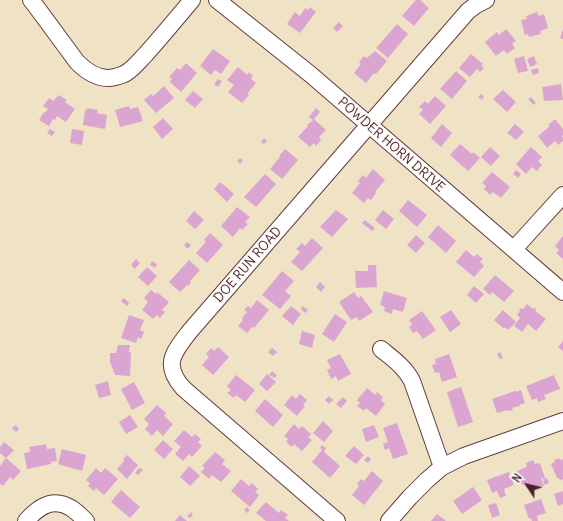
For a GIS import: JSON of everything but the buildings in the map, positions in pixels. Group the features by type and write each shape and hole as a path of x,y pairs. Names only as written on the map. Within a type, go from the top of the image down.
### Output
{"street":[{"path":"31,0 77,62 95,75 105,78 114,78 123,75 135,65 192,0"},
{"name":"POWDER HORN DRIVE","path":"217,0 310,74 563,292"},
{"name":"DOE RUN ROAD","path":"337,521 183,388 176,380 173,373 172,367 176,349 468,11 486,0"},
{"path":"514,249 563,195"},
{"path":"381,349 408,373 425,416 442,467"},
{"path":"389,521 410,497 442,467 464,456 563,421"},
{"path":"26,521 32,514 43,506 50,504 63,504 72,508 86,521"}]}
